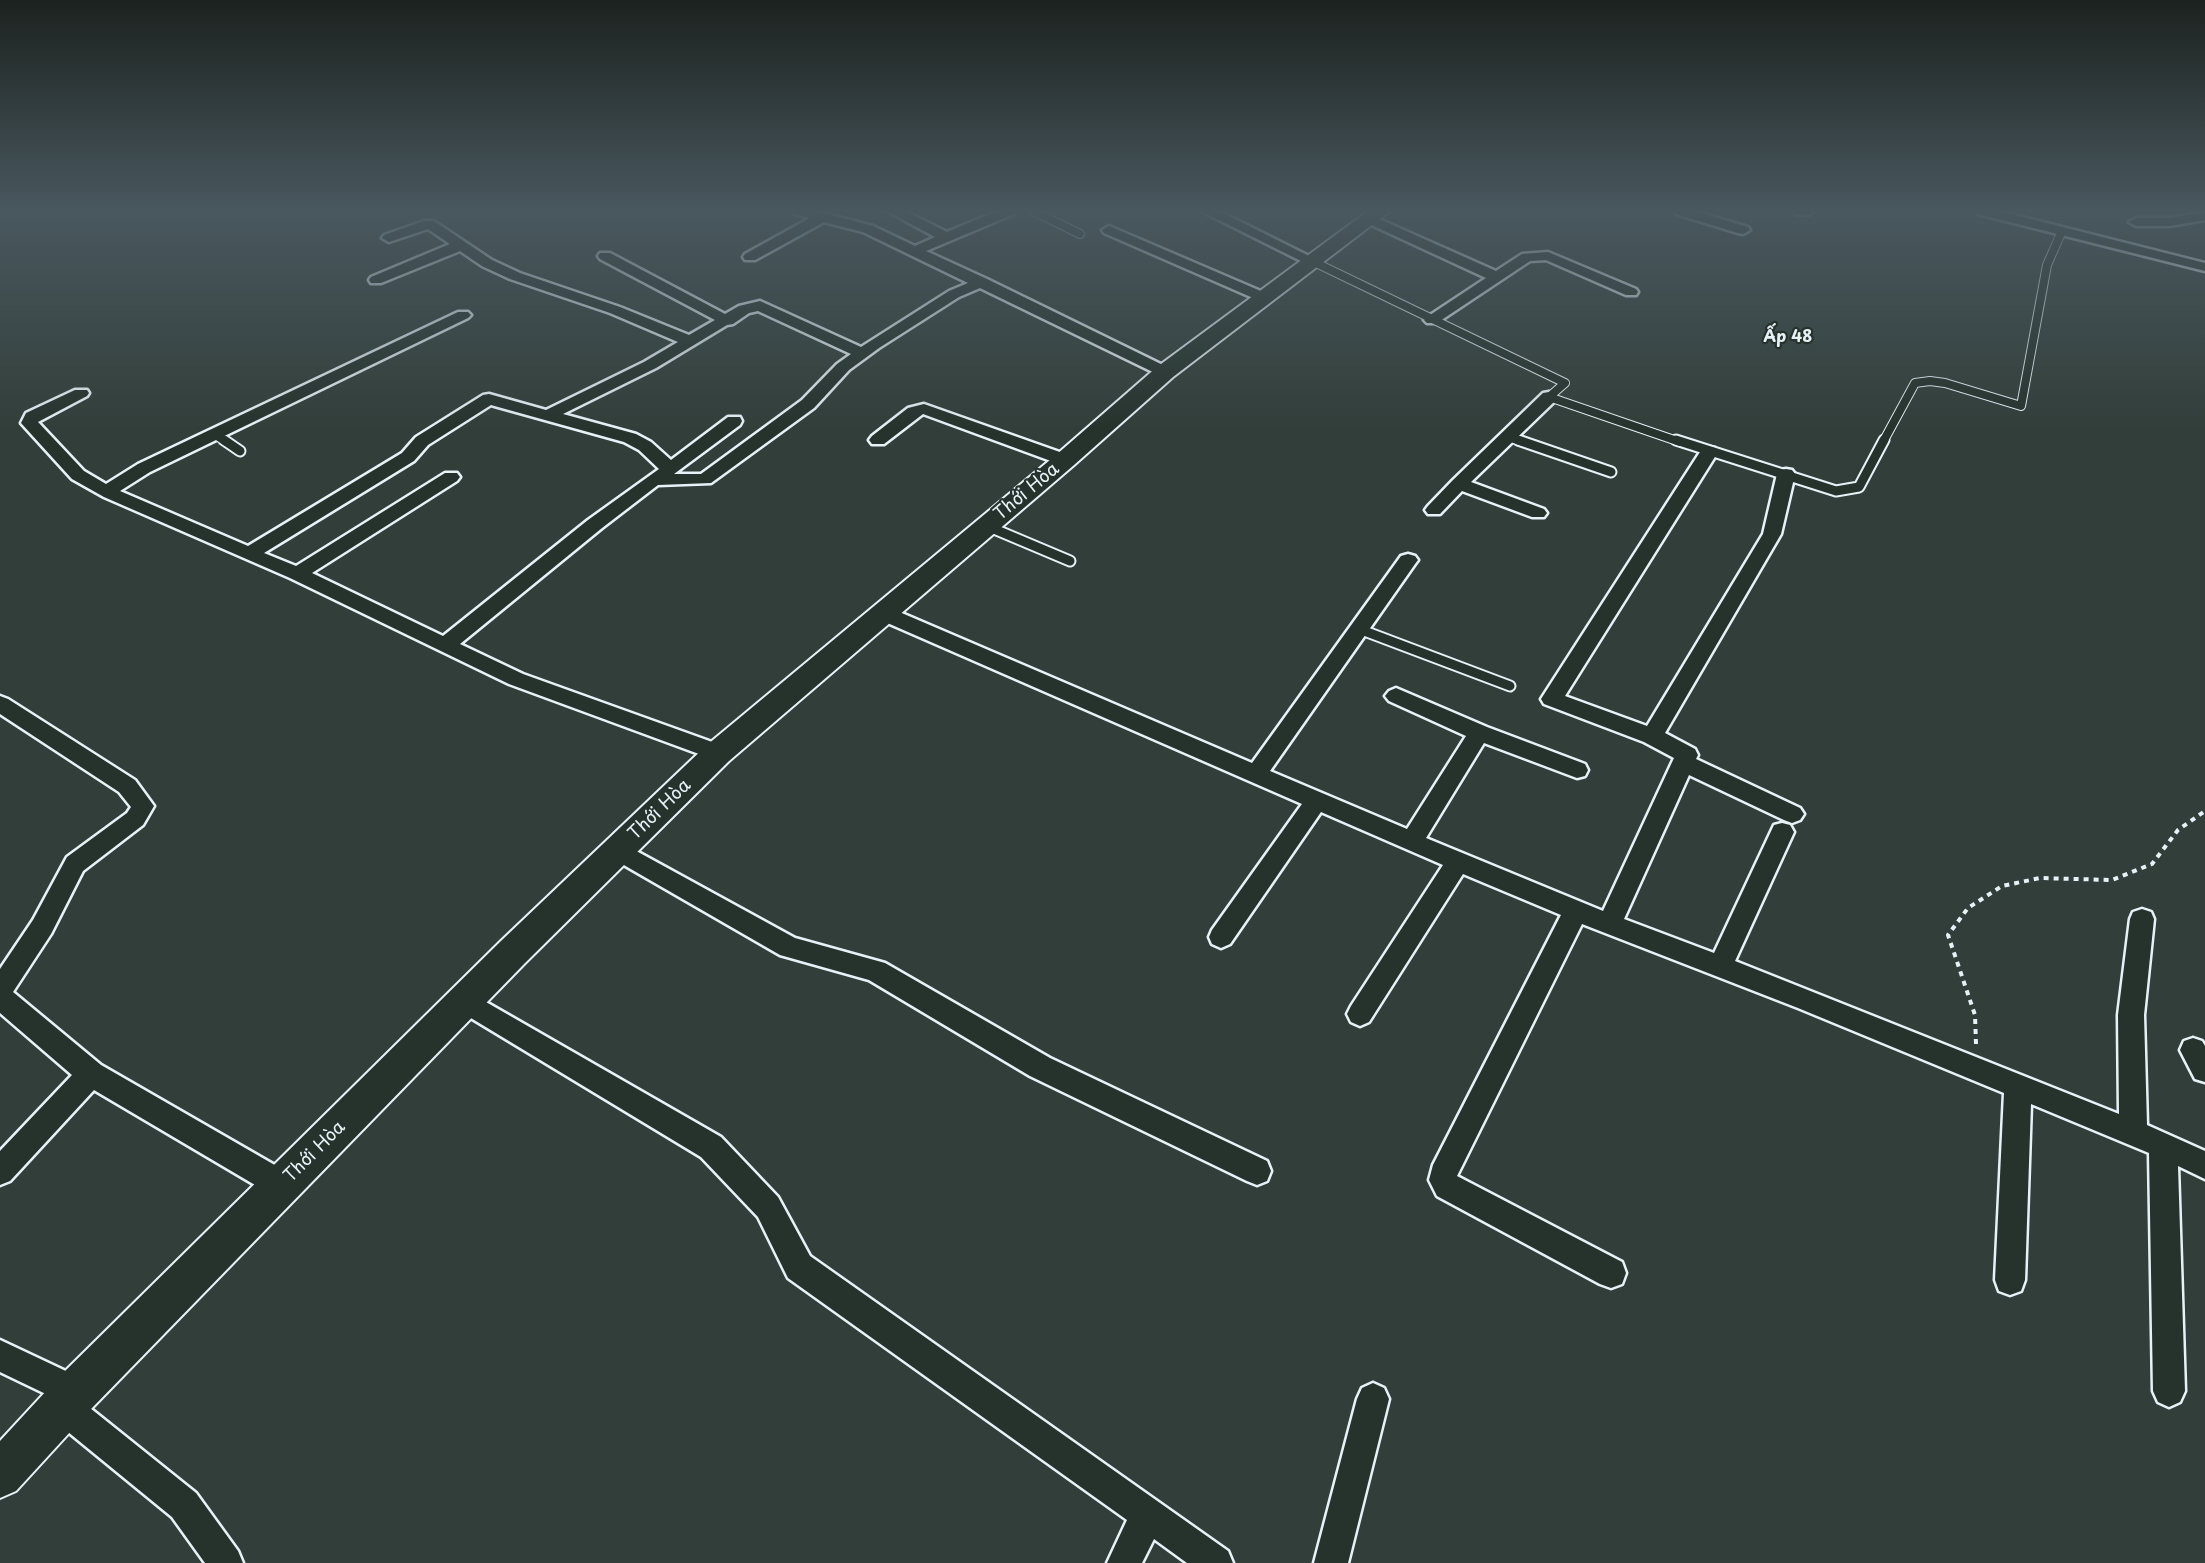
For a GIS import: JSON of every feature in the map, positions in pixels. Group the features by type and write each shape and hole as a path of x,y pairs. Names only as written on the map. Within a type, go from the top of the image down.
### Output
{"street":[{"path":"539,284 615,310 691,342"},
{"path":"658,284 728,321"},
{"path":"654,480 705,479 808,404 843,367 862,353 954,294 977,284"},
{"path":"986,284 1165,372"},
{"path":"1233,284 1265,298"},
{"name":"Thới Hòa","path":"0,1475 69,1400 282,1185 465,1001 718,753 1065,460 1165,372 1284,284"},
{"path":"1432,320 1487,284"},
{"path":"1612,284 1631,292"},
{"path":"548,415 691,342 744,309 760,306 862,353"},
{"path":"110,493 112,487 144,468 463,315"},
{"path":"81,393 39,412 32,417 29,423 78,475 110,493 297,574 516,679 718,753"},
{"path":"1434,510 1549,397"},
{"path":"248,554 408,457 422,441 489,399 630,438 645,446 670,469"},
{"path":"878,440 914,412 930,409 1065,460"},
{"path":"446,645 595,524 734,421"},
{"path":"1609,924 1687,754 1652,736 1552,699 1709,452"},
{"path":"1652,736 1772,534 1786,474"},
{"path":"297,574 451,477"},
{"path":"1459,484 1538,513"},
{"path":"1255,775 1408,560"},
{"path":"883,613 1255,775 1609,924 1976,1069 2163,1145 2205,1165"},
{"path":"1396,696 1479,733 1577,770"},
{"path":"0,704 127,786 143,806 135,819 75,864 42,927 0,990"},
{"path":"1412,841 1479,733"},
{"path":"1683,762 1787,823 1720,967"},
{"path":"1221,937 1316,801"},
{"path":"618,850 789,947 876,971 1040,1067 1257,1171"},
{"path":"1360,1014 1459,861"},
{"path":"1576,910 1443,1175 1443,1180 1459,1192 1611,1273"},
{"path":"2133,1134 2131,1015 2142,919"},
{"path":"0,997 91,1074 282,1185"},
{"path":"465,1001 711,1147 768,1207 799,1267 1216,1563"},
{"path":"0,1172 91,1074"},
{"path":"2010,1280 2018,1087"},
{"path":"2163,1145 2169,1391"},
{"path":"0,1356 69,1400 184,1505 226,1563"},
{"path":"1331,1563 1373,1399"},
{"path":"1124,1563 1148,1515"}],"lane":[{"path":"1359,284 1565,383 1549,397 1709,452 1836,490 1850,490 1859,487 1915,383 1945,382 2021,406 2043,284"},
{"path":"214,434 240,451"},
{"path":"1508,437 1611,472"},
{"path":"987,526 1071,561"},
{"path":"1359,629 1510,686"}],"path":[{"path":"1976,1069 1975,1015 1948,935 1968,908 2002,886 2040,878 2112,880 2152,864 2178,830 2205,811"}],"district":[{"name":"Ấp 48","path":"1788,338"}]}
